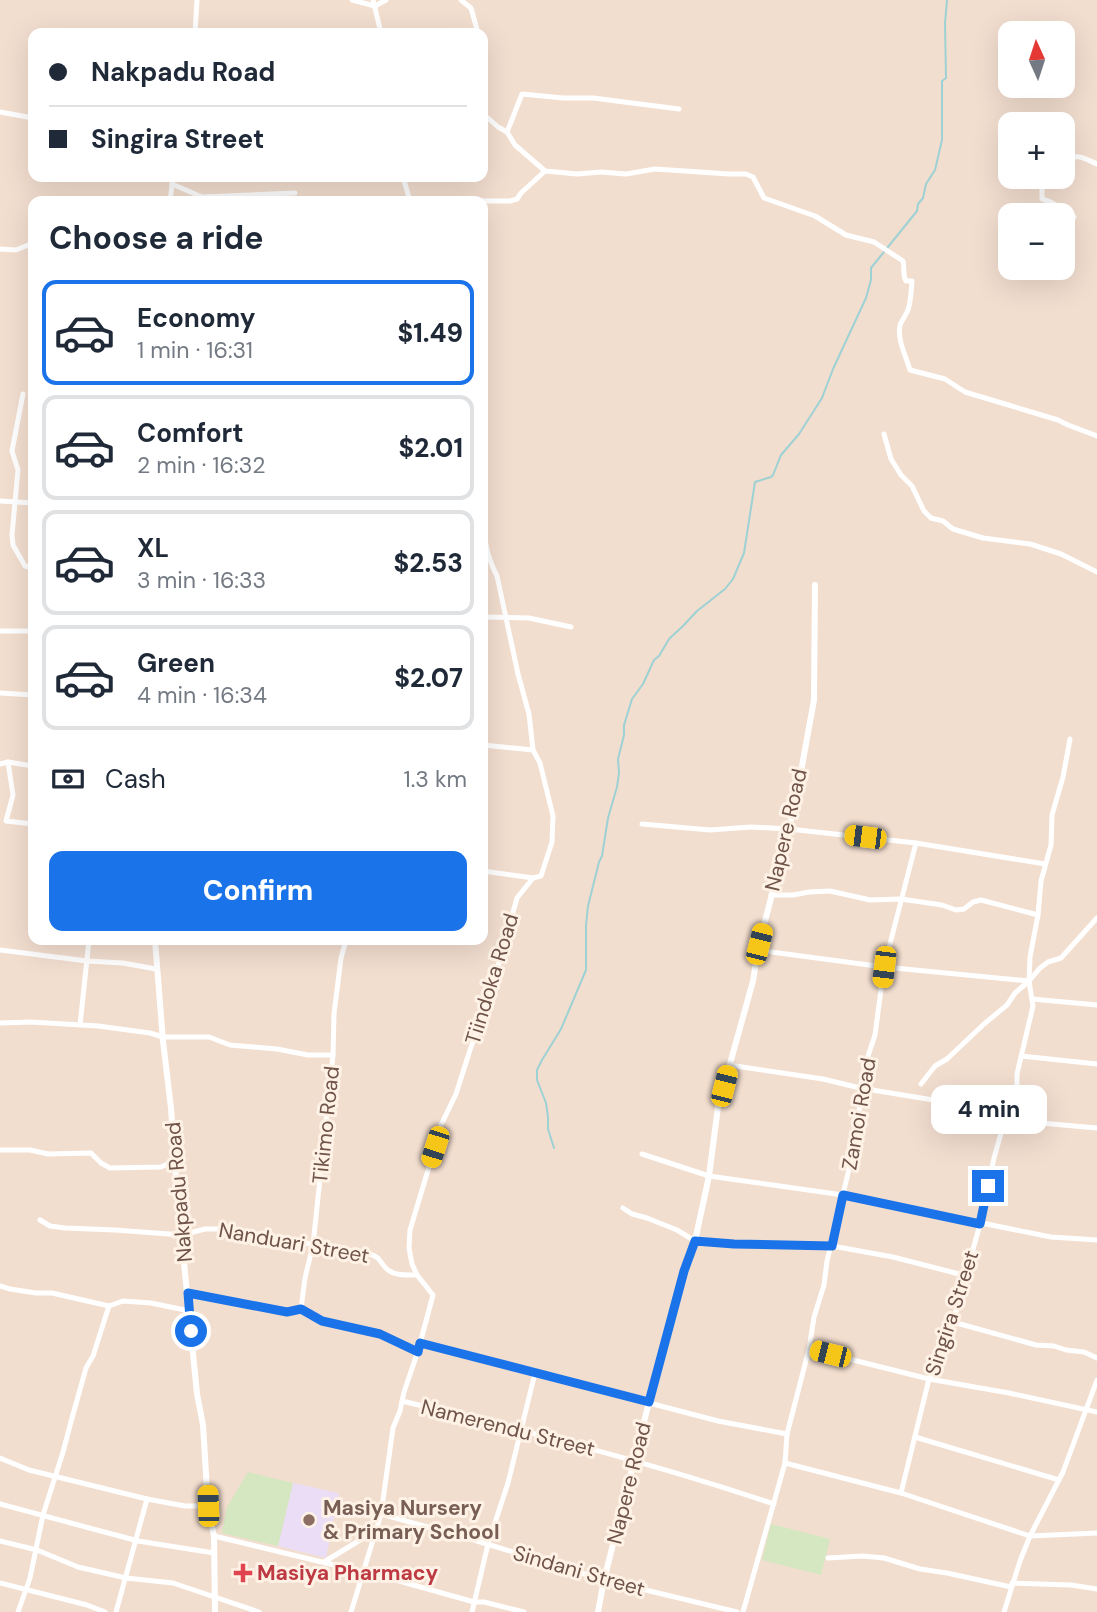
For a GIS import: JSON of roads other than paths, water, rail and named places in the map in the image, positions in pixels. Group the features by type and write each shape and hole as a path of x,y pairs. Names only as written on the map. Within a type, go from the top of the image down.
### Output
{"street":[{"path":"195,28 197,0"},
{"path":"352,0 374,3 386,0"},
{"path":"454,0 471,8 477,28"},
{"path":"374,3 380,28"},
{"path":"507,132 522,94 593,98 679,109"},
{"path":"0,112 28,117"},
{"path":"488,118 507,132 515,145 545,171 626,174 654,169 746,174 753,177 764,198 815,216 846,235 874,242 903,261 903,275 906,281 912,281 910,301 900,333 910,370 945,379 965,392 1058,419 1097,436"},
{"path":"1075,156 1084,157 1097,164"},
{"path":"488,201 517,199 545,171"},
{"path":"171,196 172,184 200,196"},
{"path":"1041,189 1041,199 1052,203"},
{"path":"225,196 295,193"},
{"path":"0,249 16,250 28,245"},
{"path":"23,394 12,451 18,470 12,535 13,545 28,567"},
{"path":"884,433 891,459 912,486 924,511 931,518 983,538 1030,544 1061,554 1097,572"},
{"path":"0,501 28,502"},
{"name":"Tiindoka Road","path":"420,1343 433,1295 412,1264 410,1230 440,1127 456,1094 491,991 517,898 533,878 541,876 552,842 553,816 540,763 533,750 529,714 497,576 488,558"},
{"name":"Napere Road","path":"598,1612 649,1402 684,1271 695,1241 709,1176 718,1107 753,981 757,950 789,828 814,700 815,584"},
{"path":"488,617 529,618 571,627"},
{"path":"0,631 28,631"},
{"path":"0,693 28,695"},
{"name":"Singira Street","path":"901,1493 929,1379 953,1322 967,1276 994,1158 1007,1112 1017,1089 1017,1074 1032,1006 1030,957 1041,881 1051,845 1052,815 1070,739"},
{"path":"488,746 533,750"},
{"path":"8,762 13,795 6,821 28,823"},
{"path":"0,764 8,762 28,765"},
{"path":"642,824 710,830 789,828 916,843 1045,864"},
{"name":"Zamoi Road","path":"743,1612 785,1462 787,1434 824,1285 859,1118 860,1088 875,1035 884,967 916,843"},
{"path":"488,872 533,878"},
{"path":"771,895 831,891 870,900 901,899 942,905 956,910 982,900 1038,915"},
{"path":"921,1084 934,1066 947,1059 1007,1005 1014,993 1040,968 1061,958 1097,918"},
{"path":"80,1025 89,945"},
{"name":"Nakpadu Road","path":"155,945 197,1394 203,1425 208,1506 214,1536 215,1612"},
{"name":"Tikimo Road","path":"301,1309 313,1245 333,1055 334,1014 345,945"},
{"path":"0,950 156,969"},
{"path":"757,950 884,967 1029,981"},
{"path":"1032,999 1097,1005"},
{"path":"0,1023 80,1025 163,1037 209,1037 230,1045 308,1055 333,1055"},
{"path":"1021,1056 1097,1064"},
{"path":"729,1065 1007,1112 1040,1123 1097,1128"},
{"path":"0,1150 30,1150 48,1154 91,1153 110,1168 161,1167 176,1160"},
{"path":"642,1154 709,1176 843,1195 1051,1237 1097,1240"},
{"path":"161,1167 176,1174"},
{"path":"623,1208 632,1214 677,1230 695,1241 832,1246 967,1276"},
{"name":"Nanduari Street","path":"40,1220 50,1226 65,1228 182,1235 205,1229 221,1229 366,1253 377,1256 389,1271 401,1275 417,1275"},
{"path":"0,1286 36,1293 52,1293 109,1306 123,1301 185,1310 189,1308"},
{"path":"188,1293 287,1312 301,1309 322,1321 380,1334 418,1352"},
{"path":"18,1612 30,1578 43,1515 86,1368 93,1356 109,1306"},
{"path":"953,1322 1036,1345 1084,1352 1097,1358"},
{"path":"351,1612 381,1514 393,1428 420,1343 718,1421 787,1434"},
{"path":"809,1349 929,1379 1009,1392 1097,1412"},
{"path":"472,1612 535,1373"},
{"path":"1004,1612 1030,1536 1059,1480 1097,1380"},
{"name":"Namerendu Street","path":"402,1401 520,1429 695,1478 774,1504"},
{"path":"915,1437 1059,1480"},
{"path":"0,1458 29,1470 147,1499 185,1506 208,1506"},
{"path":"785,1462 901,1493 1030,1536 1097,1533"},
{"path":"116,1612 147,1499"},
{"path":"0,1504 135,1539 214,1553"},
{"name":"Sindani Street","path":"381,1514 604,1580 737,1612"},
{"path":"324,1562 376,1530"},
{"path":"214,1536 392,1578 474,1602 524,1612"},
{"path":"0,1541 37,1550 78,1567 127,1578 173,1583 259,1612"},
{"path":"828,1558 884,1558 920,1569 1012,1585 1070,1585 1097,1589"},
{"path":"0,1583 87,1605 104,1612"}],"waterway":[{"path":"554,1148 548,1129 546,1103 537,1080 537,1070 561,1029 586,970 588,906 617,787 618,759 632,699 669,639 733,579 744,553 755,482 773,475 781,455 799,434 822,398 866,298 871,268 917,211 923,198 926,184 935,170 942,140 942,81 946,78 947,0"}],"place":[{"name":"Masiya Nursery & Primary School","path":"309,1520"},
{"name":"Masiya Pharmacy","path":"243,1573"}]}
